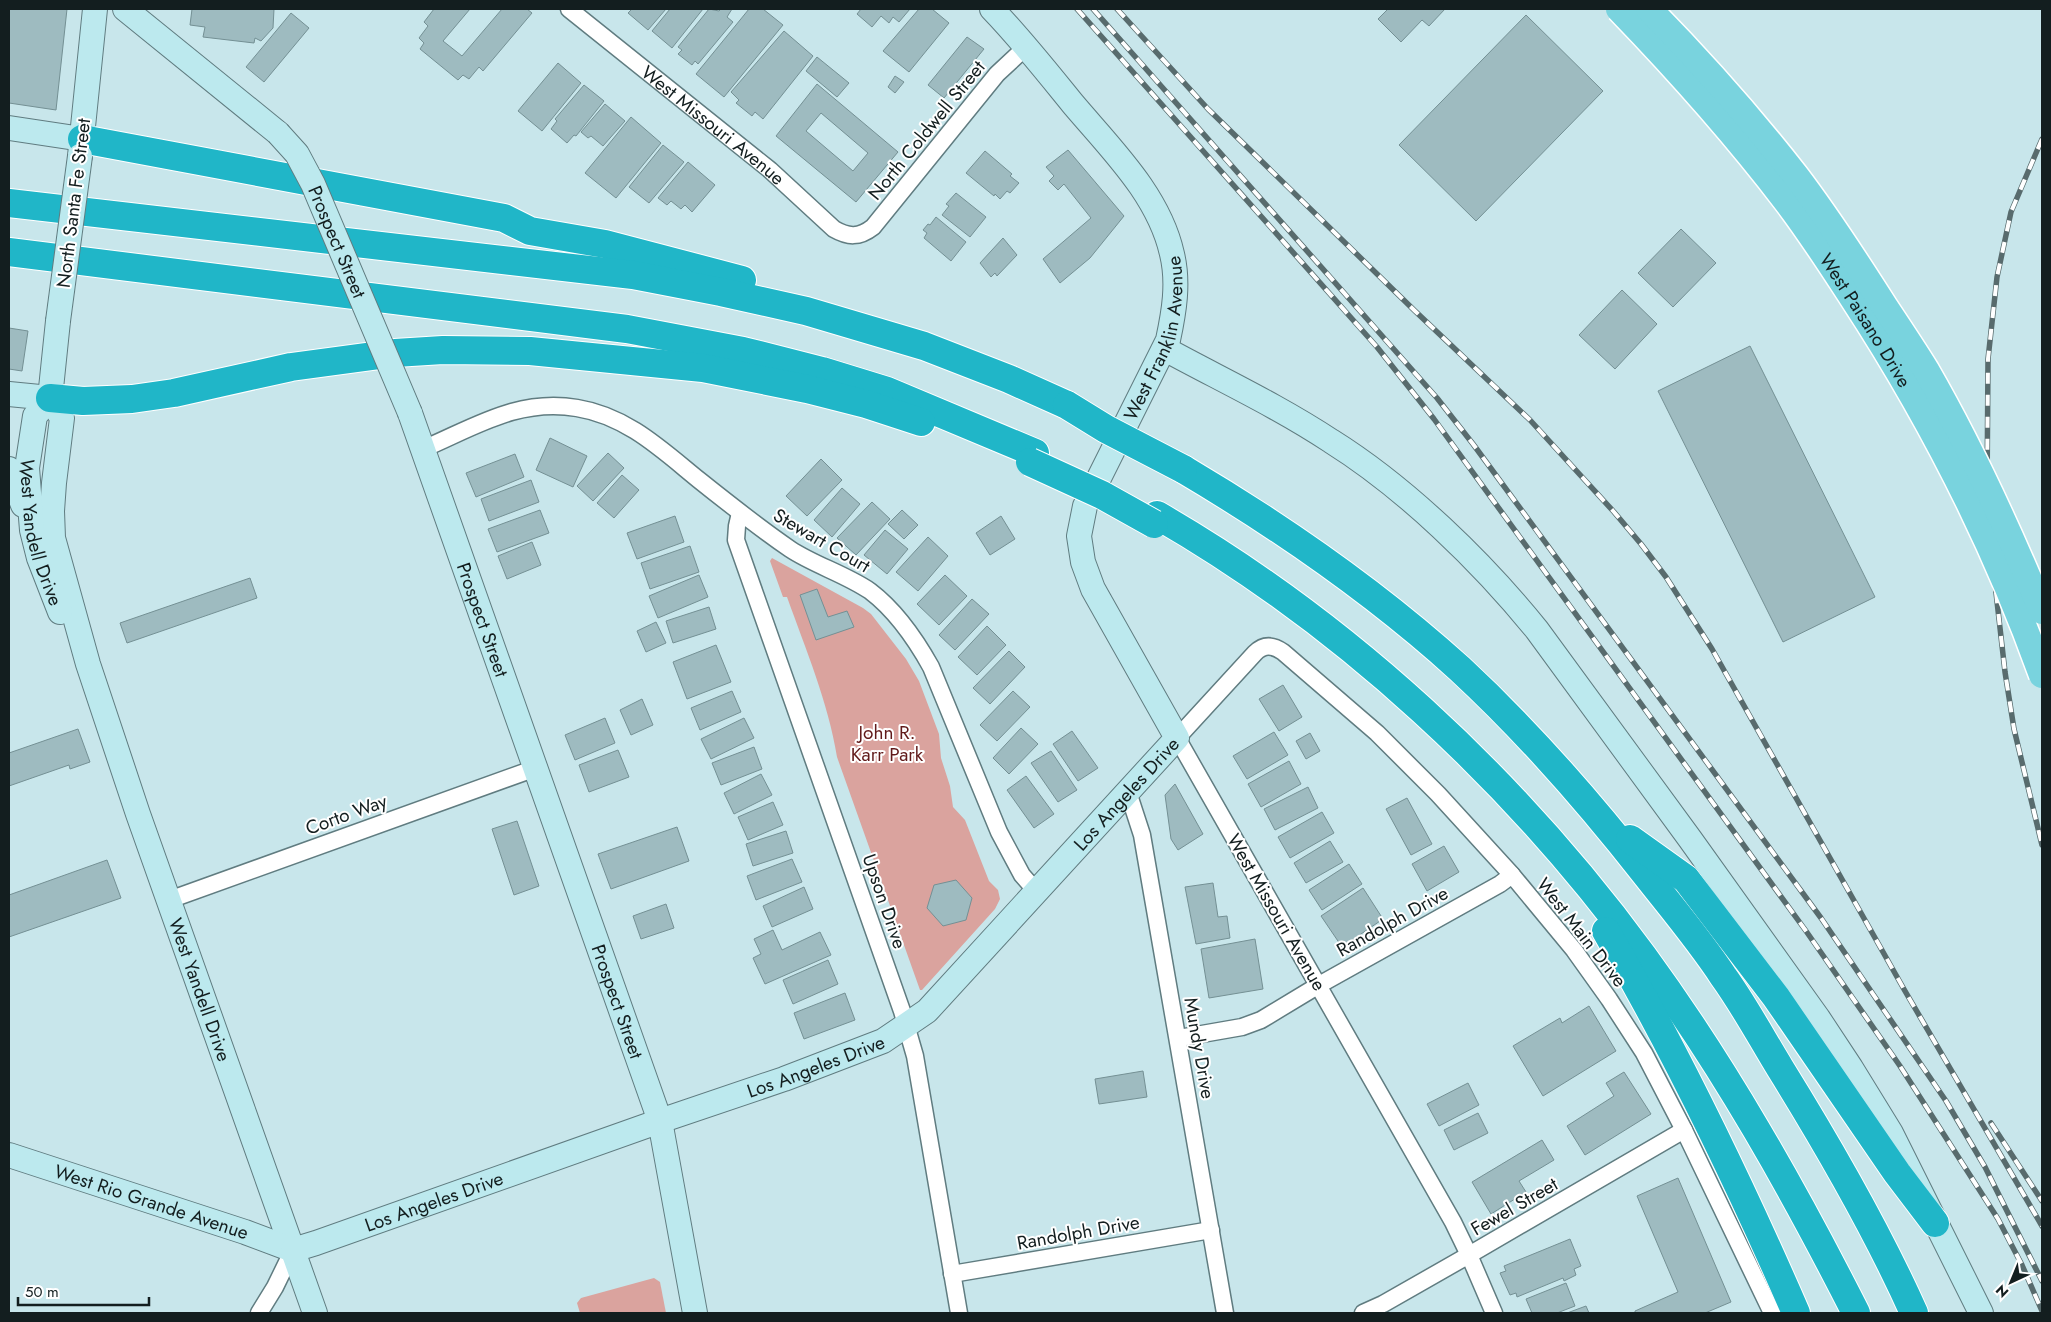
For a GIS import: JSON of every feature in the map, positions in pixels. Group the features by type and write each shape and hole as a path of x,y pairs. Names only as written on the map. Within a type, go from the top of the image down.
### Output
{"highway":[{"path":"81,147 504,218 530,231 611,245 757,284 806,311"},
{"path":"9,203 633,275 806,311 924,346 1009,379 1067,405 1106,429 1182,469 1287,533 1351,580 1460,669 1532,741 1603,820 1725,977 1813,1121 1886,1256 1914,1313"},
{"path":"9,252 628,329 744,351 822,371 887,391 1032,458"},
{"path":"50,398 83,401 132,399 174,393 290,367 395,353 442,350 530,351 703,368 808,389 910,418 1091,479 1156,520 1184,531 1264,584 1357,653 1490,775 1564,858 1643,956 1704,1044 1767,1147 1856,1313"},
{"path":"1603,820 1686,879 1776,997 1935,1223"},
{"path":"1564,858 1646,1000 1712,1128 1796,1313"}],"main road":[{"name":"West Paisano Drive","path":"1619,9 1700,96 1776,188 1824,254 1887,350 1937,438 1998,563 2042,676"},
{"name":"West Paisano Drive","path":"1650,9 1705,66 1797,177 1853,257 1926,370 1966,445 2012,538 2042,612"}],"street":[{"name":"North Santa Fe Street","path":"50,398 81,147 94,9"},
{"name":"Prospect Street","path":"125,9 278,133 297,154 313,184 410,413 660,1121 695,1313"},
{"name":"West Missouri Avenue","path":"569,9 770,170 834,229 846,236 857,236"},
{"name":"West Franklin Avenue","path":"992,9 1132,175 1158,214 1172,255 1176,279 1174,312 1164,349 1085,506"},
{"name":"North Coldwell Street","path":"857,236 873,228 997,74 1026,47"},
{"path":"9,128 81,147"},
{"path":"1164,349 1302,422 1341,447 1380,476 1433,521 1489,574 1514,602 1537,630 1690,839 1818,1018 1891,1132 1981,1313"},
{"path":"9,394 50,398"},
{"name":"West Yandell Drive","path":"88,664 60,614 39,558 32,530 27,468 35,416 50,398 62,418 54,483 53,538 88,664 315,1313"},
{"name":"Stewart Court","path":"423,449 498,415 528,408 551,406 577,408 616,420 644,435 740,513 791,550 869,591 890,610 920,646 932,667 999,832 1022,875 1036,891"},
{"path":"9,469 32,530"},
{"name":"West Missouri Avenue","path":"1085,506 1079,536 1083,562 1093,589 1453,1222 1494,1313"},
{"name":"Upson Drive","path":"740,513 736,540 915,1056 959,1313"},
{"name":"Los Angeles Drive","path":"293,1250 316,1244 883,1041 928,1011 1255,653 1268,646"},
{"name":"West Main Drive","path":"1268,646 1283,652 1378,733 1438,794 1512,875 1574,950 1644,1053 1684,1130 1772,1313"},
{"name":"Corto Way","path":"169,900 536,768"},
{"name":"Mundy Drive","path":"1128,792 1142,835 1179,1038 1225,1313"},
{"name":"Randolph Drive","path":"1179,1038 1252,1024 1500,884 1512,875"},
{"name":"Fewel Street","path":"1363,1313 1383,1304 1469,1255 1684,1130"},
{"name":"West Rio Grande Avenue","path":"9,1155 245,1232 293,1250"},
{"name":"Randolph Drive","path":"952,1274 1211,1230"},
{"path":"259,1313 275,1287 293,1250"}],"green space":[{"name":"John R. Karr Park","path":"772,558 871,614 906,659 919,681 939,734 941,758 950,786 953,807 965,820 989,881 998,890 1000,899 995,909 922,990 920,990 837,757 828,716 816,676 787,597 783,597 770,561"},
{"path":"654,1278 660,1282 666,1313 580,1313 577,1303 581,1298"}],"building":[{"path":"9,9 67,9 56,110 9,103"},
{"path":"192,9 274,9 273,28 261,41 255,38 254,43 203,37 205,27 190,25"},
{"path":"434,9 470,9 443,41 462,56 502,9 527,9 532,13 483,71 479,67 469,79 463,75 458,80 420,49 424,43 419,38 428,26 424,22"},
{"path":"632,9 666,9 648,30 628,13"},
{"path":"670,9 703,9 672,48 652,31"},
{"path":"709,9 719,11 721,9 732,9 727,17 733,22 698,64 695,61 692,65 678,54 682,50 678,47"},
{"path":"749,9 763,9 783,25 724,97 696,74"},
{"path":"861,9 910,9 899,22 893,17 889,23 881,16 872,27 857,14"},
{"path":"919,9 932,9 949,23 909,72 883,51"},
{"path":"1388,9 1445,9 1429,26 1422,20 1401,42 1378,19"},
{"path":"291,13 309,28 264,82 246,67"},
{"path":"1526,15 1603,91 1476,221 1399,145"},
{"path":"784,31 813,56 763,119 755,112 752,116 736,103 739,100 731,92"},
{"path":"967,37 984,49 944,98 928,85"},
{"path":"817,57 849,83 837,97 806,71"},
{"path":"558,63 581,83 542,131 518,111"},
{"path":"895,76 904,82 895,93 888,87"},
{"path":"817,84 898,152 856,202 776,136","holes":["821,113 868,153 853,171 806,131"]},
{"path":"584,85 604,101 576,136 574,135 567,143 551,129 557,121 555,119"},
{"path":"605,104 625,121 603,146 591,136 588,138 581,132"},
{"path":"631,117 661,143 616,198 585,173"},
{"path":"663,145 684,162 649,203 629,187"},
{"path":"1068,150 1124,216 1090,258 1060,283 1043,259 1091,218 1064,184 1058,190 1049,181 1054,176 1046,167"},
{"path":"985,151 1012,174 1010,176 1019,183 1010,193 1007,191 1000,199 966,173"},
{"path":"688,162 715,185 692,212 685,205 681,209 671,201 667,205 658,198"},
{"path":"956,193 986,217 970,237 942,215 949,206 946,204"},
{"path":"936,217 966,242 951,261 924,238 927,233 923,230"},
{"path":"1681,229 1716,263 1673,307 1638,273"},
{"path":"1003,238 1017,255 997,276 995,273 991,277 980,263"},
{"path":"1622,290 1657,324 1615,369 1579,335"},
{"path":"9,328 28,331 22,371 9,369"},
{"path":"1750,346 1875,597 1783,642 1658,391"},
{"path":"550,438 587,456 573,487 536,470"},
{"path":"608,453 624,468 593,501 577,486"},
{"path":"515,454 524,477 476,497 466,473"},
{"path":"821,459 842,480 807,516 786,496"},
{"path":"622,475 639,490 614,518 597,503"},
{"path":"531,480 539,502 489,521 481,499"},
{"path":"842,488 860,504 832,537 814,520"},
{"path":"872,502 890,519 856,555 837,538"},
{"path":"540,510 549,533 497,552 488,529"},
{"path":"902,510 918,525 904,539 888,524"},
{"path":"675,516 684,542 637,559 627,533"},
{"path":"1001,516 1015,539 990,555 976,533"},
{"path":"885,530 908,549 887,574 864,555"},
{"path":"928,537 948,556 918,591 896,572"},
{"path":"532,542 541,565 507,579 498,556"},
{"path":"690,546 699,572 650,589 641,563"},
{"path":"699,575 708,597 658,618 649,596"},
{"path":"945,575 967,596 939,625 917,604"},
{"path":"250,578 257,598 127,643 120,623"},
{"path":"817,589 828,617 847,611 854,627 816,640 800,595"},
{"path":"972,599 989,614 955,650 939,635"},
{"path":"709,607 716,629 673,643 666,621"},
{"path":"656,622 666,643 646,652 637,631"},
{"path":"987,626 1006,645 977,675 958,657"},
{"path":"716,645 731,682 687,699 673,662"},
{"path":"1009,651 1025,667 990,704 973,688"},
{"path":"1283,685 1302,717 1279,731 1259,699"},
{"path":"732,691 741,712 700,730 691,708"},
{"path":"1013,691 1030,707 997,741 980,725"},
{"path":"642,699 653,725 631,735 620,710"},
{"path":"605,718 615,743 575,760 565,735"},
{"path":"744,718 754,738 711,759 701,739"},
{"path":"1021,728 1038,744 1009,774 993,758"},
{"path":"78,729 90,762 70,769 69,765 9,786 9,753"},
{"path":"1072,731 1098,768 1078,781 1053,744"},
{"path":"1274,732 1288,755 1247,779 1233,756"},
{"path":"1310,733 1320,751 1306,759 1296,741"},
{"path":"754,747 762,769 721,785 712,763"},
{"path":"618,750 629,777 589,792 579,765"},
{"path":"1051,751 1077,790 1058,802 1031,763"},
{"path":"1289,761 1301,784 1261,807 1248,784"},
{"path":"761,774 772,795 734,814 724,793"},
{"path":"1026,776 1054,814 1034,828 1007,790"},
{"path":"1175,784 1203,834 1178,850 1171,839 1165,795"},
{"path":"1308,787 1318,808 1275,830 1264,809"},
{"path":"1407,798 1432,844 1411,855 1386,809"},
{"path":"773,802 783,825 748,840 738,817"},
{"path":"1322,812 1334,833 1290,858 1278,837"},
{"path":"517,821 539,886 514,895 492,829"},
{"path":"677,827 689,861 611,889 598,854"},
{"path":"786,831 793,853 753,866 746,844"},
{"path":"1330,841 1343,862 1306,883 1294,863"},
{"path":"1444,846 1459,872 1427,891 1412,864"},
{"path":"792,859 802,882 756,900 747,876"},
{"path":"107,860 121,898 9,937 9,895"},
{"path":"1349,864 1362,884 1322,910 1309,890"},
{"path":"956,880 972,898 966,920 943,926 927,908 934,885"},
{"path":"1213,883 1218,917 1227,916 1230,938 1196,944 1185,887"},
{"path":"804,887 813,909 772,927 763,906"},
{"path":"1363,888 1383,919 1342,947 1321,916"},
{"path":"666,904 674,928 641,939 633,916"},
{"path":"773,930 782,950 820,932 831,955 765,984 753,958 761,954 754,939"},
{"path":"1255,939 1263,989 1209,998 1201,949"},
{"path":"828,960 838,984 793,1004 783,980"},
{"path":"845,993 855,1020 804,1039 794,1013"},
{"path":"1589,1006 1616,1051 1543,1096 1513,1046 1560,1018 1562,1023"},
{"path":"1143,1071 1147,1097 1099,1104 1095,1079"},
{"path":"1624,1072 1651,1114 1585,1155 1567,1126 1614,1096 1606,1083"},
{"path":"1468,1083 1479,1105 1439,1126 1427,1104"},
{"path":"1478,1113 1488,1133 1454,1150 1444,1130"},
{"path":"1542,1140 1554,1160 1519,1181 1526,1192 1491,1214 1472,1182"},
{"path":"1678,1178 1731,1302 1705,1313 1635,1313 1635,1311 1678,1292 1637,1196"},
{"path":"1570,1239 1581,1266 1574,1269 1576,1275 1564,1281 1563,1278 1517,1297 1516,1293 1510,1295 1500,1273 1506,1271 1504,1266"},
{"path":"1566,1283 1575,1306 1557,1313 1532,1313 1526,1299"},
{"path":"1586,1306 1589,1313 1567,1313"}],"railway":[{"path":"1077,9 1377,347 1434,419 1806,931 1900,1066 1998,1219 2022,1265 2042,1311"},
{"path":"1093,9 1437,398 1473,444 1821,918 1946,1101 1985,1167 2042,1281"},
{"path":"1117,9 1208,109 1530,420 1641,544 1666,577 1712,649 1905,991 2042,1226"},
{"path":"2042,139 2011,212 1997,277 1988,359 1987,496 1988,522 2005,672 2014,729 2042,845"},
{"path":"1991,1123 2042,1201"}]}
